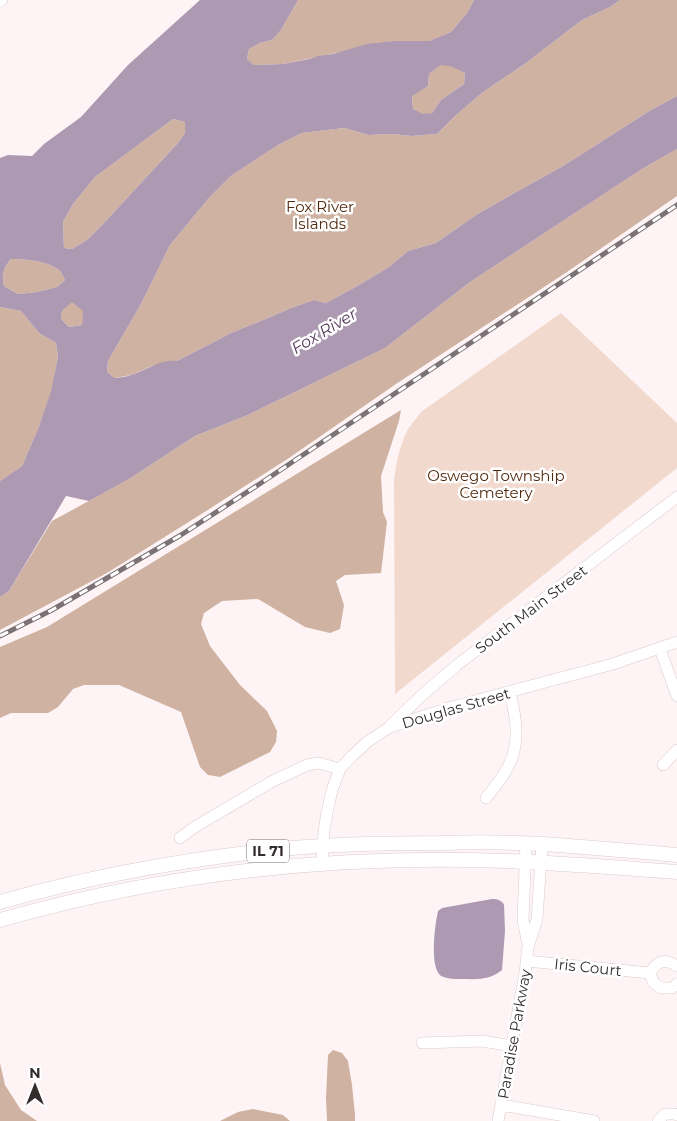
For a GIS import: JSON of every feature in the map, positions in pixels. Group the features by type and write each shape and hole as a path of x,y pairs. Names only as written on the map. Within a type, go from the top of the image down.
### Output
{"main road":[{"name":"IL 71","path":"0,902 96,878 188,861 323,846 403,843 526,843 677,855"},
{"name":"IL 71","path":"0,920 42,908 174,881 322,864 382,861 526,861 677,872"}],"street":[{"name":"South Main Street","path":"390,727 421,696 457,665 677,497"},
{"name":"Douglas Street","path":"322,864 327,813 332,790 340,769 367,742 390,727 452,708 614,664 677,642"},
{"path":"660,649 677,696"},
{"path":"486,798 504,774 514,751 516,724 510,692"},
{"path":"664,765 677,750"},
{"path":"180,838 193,828 274,781 307,765 319,763 340,769"},
{"name":"Paradise Parkway","path":"526,843 523,920 528,947"},
{"name":"Paradise Parkway","path":"498,1121 528,947 536,919 542,844"},
{"name":"Iris Court","path":"527,961 650,973"},
{"path":"677,966 670,962 662,962 655,965 650,973 653,982 661,988 672,988 677,984"},
{"path":"422,1043 482,1041 512,1046"},
{"path":"501,1105 594,1121"},
{"path":"658,1121 665,1114 677,1115"}],"green space":[{"path":"298,0 474,0 467,13 451,32 429,41 394,41 283,64 254,65 247,59 249,49 260,43 272,40 281,30"},
{"name":"Fox River Islands","path":"620,0 677,0 677,96 651,110 563,166 476,215 436,243 408,251 389,267 326,303 314,300 291,308 231,333 177,361 152,366 131,375 115,378 107,372 108,361 141,304 170,245 208,199 231,176 278,145 302,133 344,128 369,135 392,134 411,136 437,134 483,92 526,63 582,20 610,7"},
{"path":"441,65 450,65 465,73 464,84 441,100 432,113 423,115 413,109 412,95 428,86 429,74"},
{"path":"173,119 185,122 185,133 178,143 87,240 72,249 64,248 63,222 73,204 95,177"},
{"path":"677,149 677,196 289,458 107,573 0,630 0,597 9,591 52,521 129,479 195,436 248,415 385,348 470,282 642,169"},
{"path":"11,259 49,264 60,271 65,280 57,287 18,294 4,286 4,272"},
{"path":"72,301 84,311 82,325 69,327 61,319 62,311"},
{"path":"0,307 21,311 39,333 56,343 58,357 51,392 22,466 0,481"},
{"name":"Oswego Township Cemetery","path":"561,313 677,423 677,468 395,694 394,480 405,435 421,412"},
{"path":"401,410 381,476 383,512 387,522 381,573 345,575 336,581 344,605 340,629 330,633 305,627 258,599 222,601 204,613 201,624 210,646 240,685 267,711 277,731 276,742 270,752 220,777 208,775 200,767 181,712 119,685 84,685 73,689 58,707 48,713 11,713 0,718 0,647 47,627"},
{"path":"333,1050 342,1053 348,1061 355,1121 327,1121 328,1055"},
{"path":"0,1063 5,1085 21,1110 37,1121 0,1121"},
{"path":"253,1109 283,1115 290,1121 220,1121 238,1112"}],"water":[{"name":"Fox River","path":"200,0 298,0 281,30 272,40 260,43 249,49 247,59 254,65 283,64 333,54 367,44 394,41 429,41 451,32 467,13 474,0 620,0 610,7 582,20 526,63 483,92 437,134 411,136 392,134 369,135 344,128 302,133 278,145 231,176 208,199 170,245 141,304 108,361 107,372 115,378 129,376 154,365 177,361 231,333 291,308 314,300 326,303 389,267 408,251 436,243 476,215 563,166 651,110 677,96 677,149 642,169 470,282 385,348 248,415 195,436 129,479 89,501 66,496 9,591 0,597 0,481 22,466 38,429 51,391 58,357 56,343 39,333 21,311 0,307 0,158 8,155 32,156 44,144 81,117 128,65","holes":["441,65 450,66 465,73 464,84 441,100 432,113 423,114 413,109 412,96 428,86 429,74","173,119 185,122 185,133 178,143 103,224 87,240 72,249 64,248 63,222 73,204 95,177","11,259 29,260 54,267 62,273 65,280 57,287 18,294 4,286 5,269","72,302 83,311 82,325 69,327 61,319 62,311"]},
{"path":"492,899 499,900 504,905 505,931 502,970 490,977 481,979 454,979 441,976 437,971 434,955 434,935 438,911 442,908"}],"railway":[{"path":"0,636 52,610 181,535 677,205"}]}
